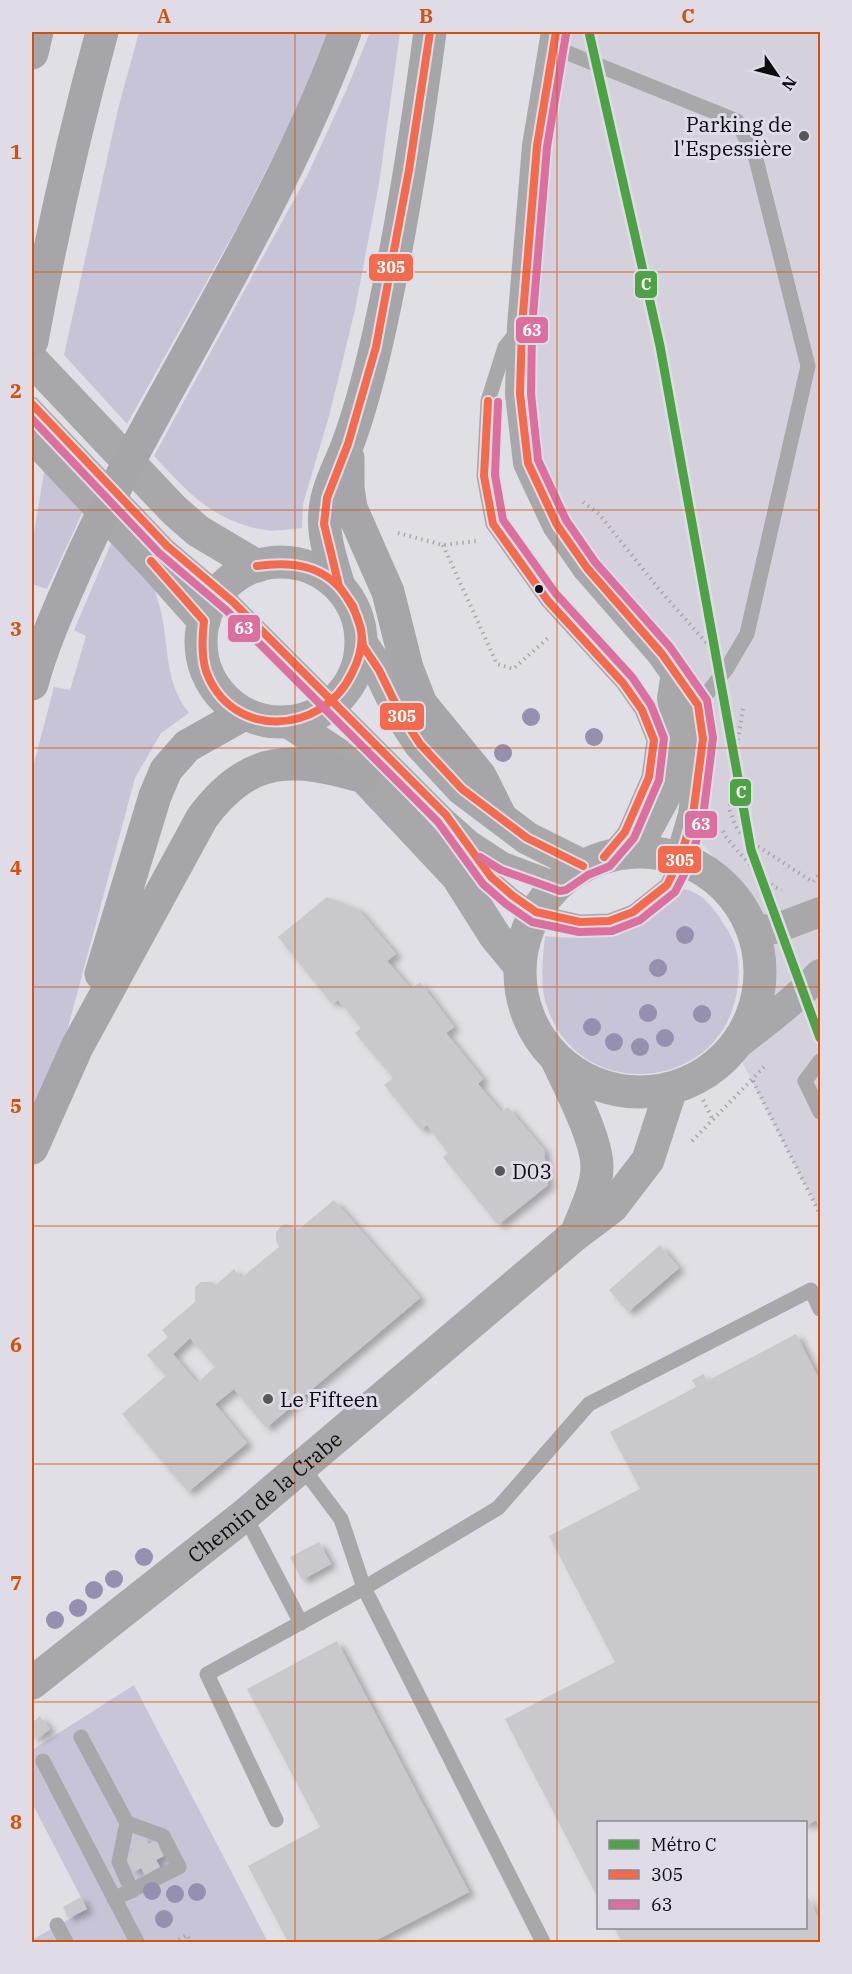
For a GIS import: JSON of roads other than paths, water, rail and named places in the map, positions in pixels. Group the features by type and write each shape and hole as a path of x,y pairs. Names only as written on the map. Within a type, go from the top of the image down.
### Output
{"highway":[{"path":"32,53 37,32"},
{"path":"32,341 48,255 102,32"},
{"path":"32,684 56,616 82,555 155,410 256,227 299,140 345,32"},
{"path":"339,586 324,524 324,511 348,444 376,347 395,251 430,32"},
{"path":"348,444 348,488 351,508 388,592 404,658 421,704 480,776 500,816"},
{"path":"77,1047 155,796 166,770 187,747 244,714"},
{"path":"32,1148 77,1047 202,818 227,788 239,778 256,771 294,763 332,767 364,777"}],"street":[{"path":"554,39 537,146 522,326 520,394 528,463 557,525 586,568 662,654 698,705 703,740 693,815 680,859"},
{"path":"32,360 174,510 198,531 257,566"},
{"path":"32,435 162,556 204,621"},
{"path":"279,562 301,564 322,573 339,586 353,606 361,628 363,646 352,680 334,702 313,716 289,722 273,722 244,714 222,697 207,675 201,648 204,621 219,591 236,576 257,566 279,562"},
{"path":"363,646 379,670 401,716 420,744 462,789 527,838 594,864 646,852 680,859 704,870 724,886 741,907 752,930 758,953 760,978 758,994 748,1025 735,1046"},
{"path":"676,673 672,698 678,734 668,792 648,829 547,896 536,912 522,946 519,965 521,992 528,1018 541,1041 558,1062 574,1074 611,1090 631,1093 652,1092 671,1089 693,1080 716,1066 735,1046 803,992 820,974"},
{"path":"289,722 337,754 364,777 457,876 495,936 519,965"},
{"path":"752,930 776,929 820,912"},
{"name":"Chemin de la Crabe","path":"558,1062 592,1141 597,1167 591,1198 576,1234"},
{"name":"Chemin de la Crabe","path":"32,1683 242,1518 576,1234 612,1207 648,1160 671,1089"}],"lane":[{"path":"554,39 737,121 756,159 808,366 747,634 727,668 698,705"},
{"path":"32,404 162,556 233,602 446,815 473,839 505,860 594,864 625,832 649,777 654,740 642,710 623,683 548,601 493,524 484,476 488,401 505,347 522,326"},
{"path":"446,815 491,878 513,896 536,912 580,922 609,921 633,912 667,885 680,859"},
{"path":"820,1061 805,1080 820,1112"},
{"path":"276,1820 207,1674 364,1588 498,1508 589,1404 811,1290 820,1309"},
{"path":"302,1467 341,1519 364,1588 543,1942"},
{"path":"242,1518 253,1531 301,1623"},
{"path":"81,1737 127,1823 119,1862 132,1891"},
{"path":"42,1761 137,1942"},
{"path":"114,1899 179,1867 163,1836 127,1823"},
{"path":"57,1925 66,1942"}],"metro line":[{"name":"C","path":"589,32 660,346 751,850 820,1038"}],"place":[{"name":"Parking de l'Espessière","path":"804,136"},
{"name":"D03","path":"500,1171"},
{"name":"Le Fifteen","path":"268,1399"}]}
